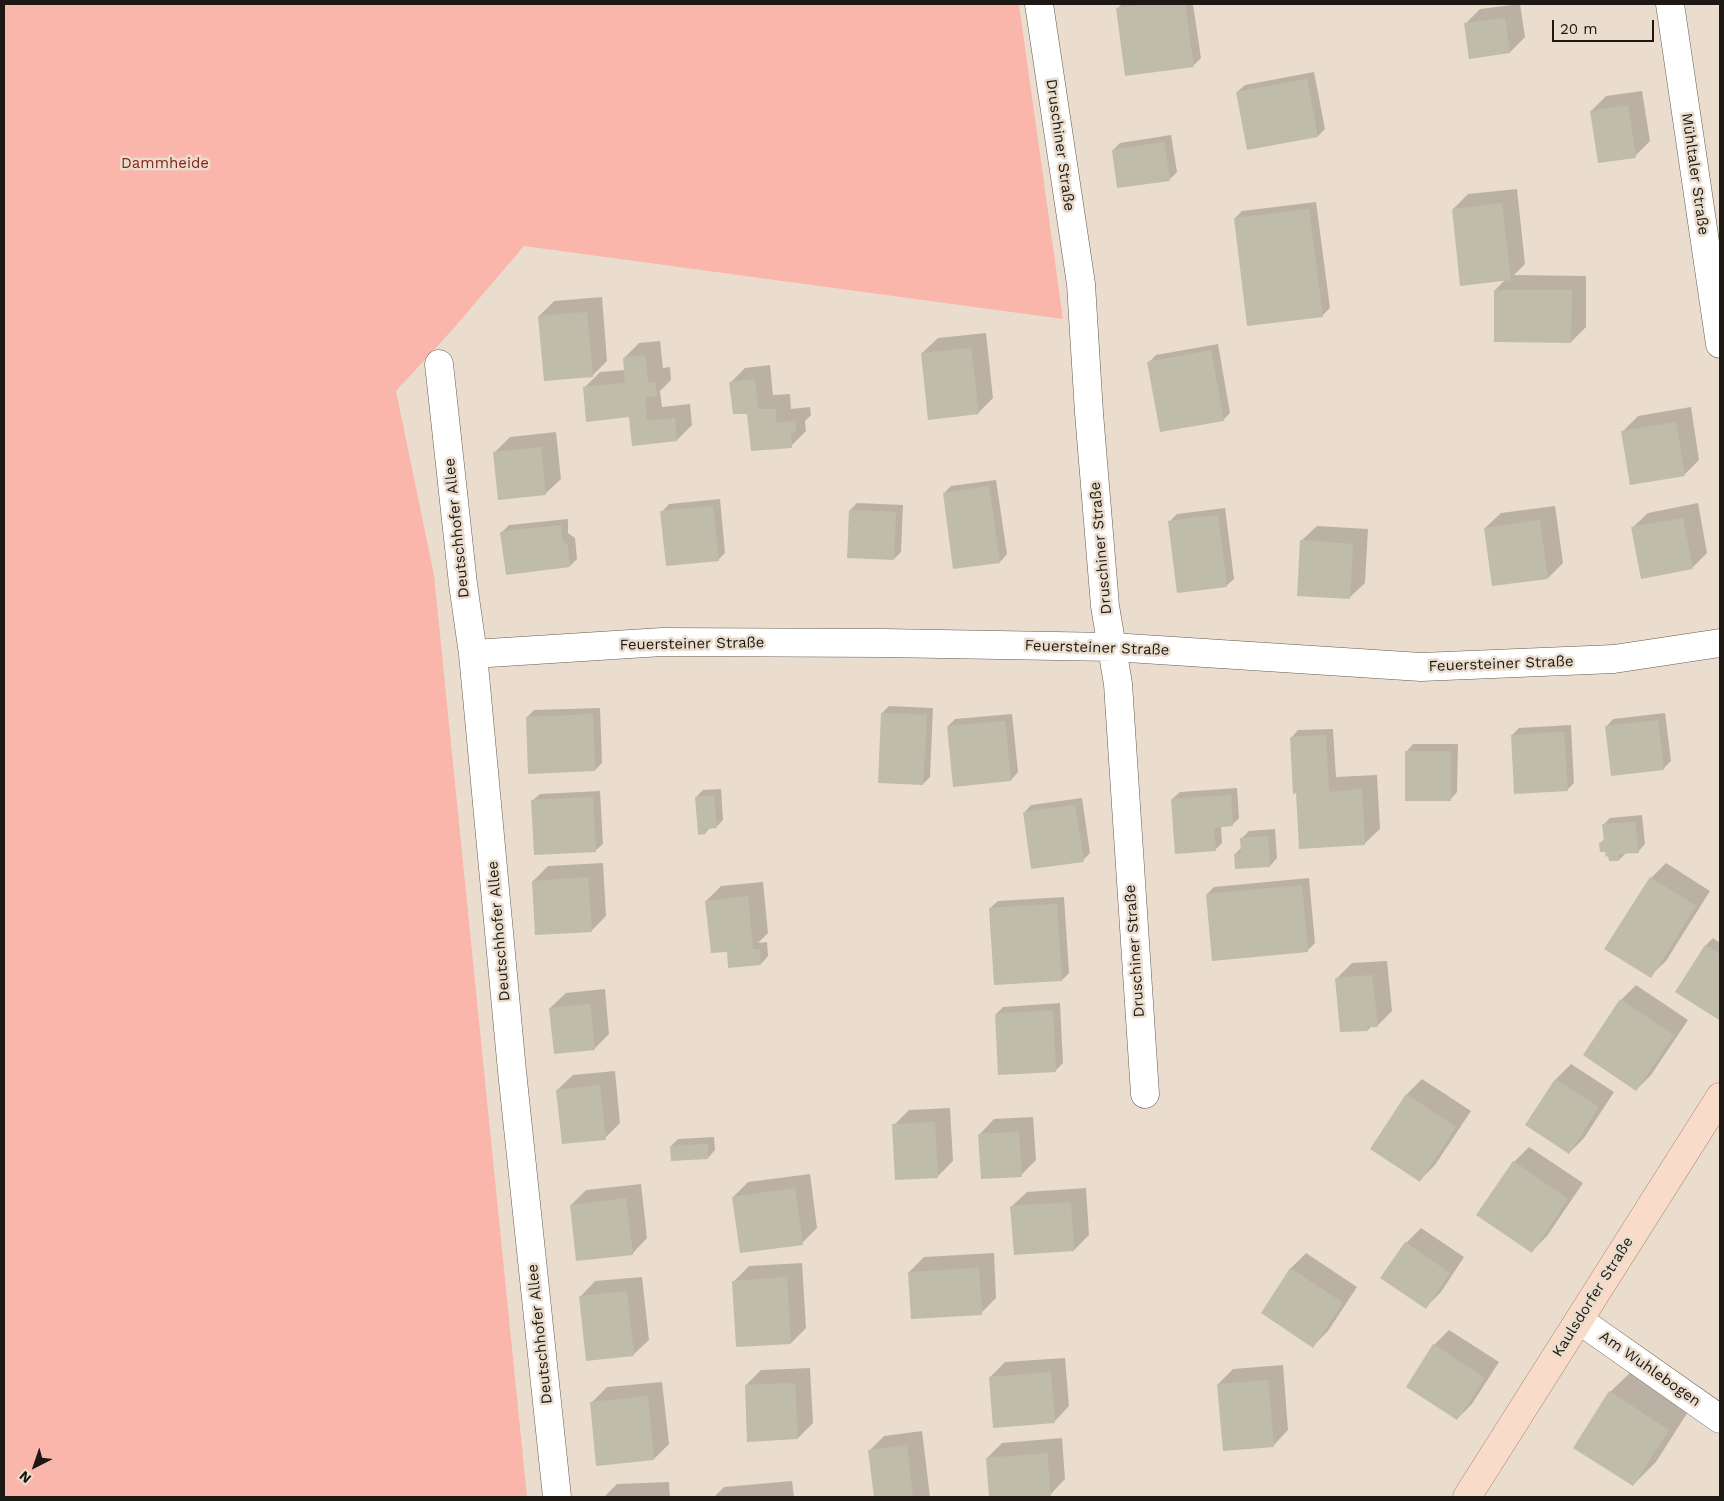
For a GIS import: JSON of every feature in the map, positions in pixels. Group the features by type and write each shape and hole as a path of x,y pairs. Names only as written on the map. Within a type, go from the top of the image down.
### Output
{"main road":[{"name":"Kaulsdorfer Straße","path":"1467,1497 1720,1097"}],"street":[{"name":"Druschiner Straße","path":"1039,4 1081,284 1089,413 1104,587 1118,684 1144,1094"},
{"name":"Mühltaler Straße","path":"1670,4 1720,344"},
{"name":"Deutschhofer Allee","path":"439,364 472,654 556,1497"},
{"name":"Feuersteiner Straße","path":"472,654 662,642 884,642 1112,647 1422,667 1614,659 1720,643"},
{"name":"Am Wuhlebogen","path":"1579,1320 1720,1419"}],"green space":[{"name":"Dammheide","path":"4,4 1019,4 1063,319 524,246 454,328 396,391 434,575 527,1497 4,1497"}],"building":[{"path":"1148,4 1185,4 1194,67 1125,76 1116,8"},
{"path":"1505,18 1510,53 1469,59 1464,23"},
{"path":"1307,79 1318,137 1247,150 1236,92"},
{"path":"1628,105 1636,158 1598,163 1590,111"},
{"path":"1164,142 1170,181 1117,188 1112,150"},
{"path":"1502,203 1511,280 1460,286 1452,209"},
{"path":"1309,209 1323,317 1247,326 1234,218"},
{"path":"1494,290 1572,290 1571,343 1494,342"},
{"path":"587,312 593,377 544,381 538,316"},
{"path":"971,348 979,414 928,420 921,353"},
{"path":"1211,350 1224,421 1160,432 1147,362"},
{"path":"645,355 648,383 655,382 657,396 646,397 647,421 675,418 677,441 632,446 629,417 586,422 583,387 625,383 623,358"},
{"path":"755,379 758,409 776,409 776,423 795,421 796,432 791,432 792,448 751,451 747,414 733,414 729,382"},
{"path":"1676,422 1685,476 1630,485 1621,431"},
{"path":"541,447 546,495 498,500 493,452"},
{"path":"989,486 1000,563 953,569 943,493"},
{"path":"713,506 719,561 666,566 660,511"},
{"path":"849,510 896,512 894,560 847,558"},
{"path":"1218,515 1227,587 1177,593 1168,521"},
{"path":"1683,518 1693,569 1641,579 1631,527"},
{"path":"1540,520 1548,579 1492,586 1484,528"},
{"path":"561,525 562,541 568,546 570,567 506,575 500,532"},
{"path":"1300,540 1353,544 1350,599 1297,596"},
{"path":"881,713 927,715 923,785 878,783"},
{"path":"593,714 595,771 528,774 526,717"},
{"path":"1658,720 1664,770 1611,776 1605,726"},
{"path":"1005,721 1011,781 953,787 947,726"},
{"path":"1564,732 1568,791 1514,794 1511,735"},
{"path":"1326,735 1329,792 1362,789 1365,845 1299,849 1296,793 1293,794 1290,737"},
{"path":"1405,751 1451,751 1451,801 1405,801"},
{"path":"714,795 717,828 705,829 706,834 698,835 695,797"},
{"path":"1231,795 1233,826 1214,828 1216,851 1175,854 1171,799"},
{"path":"593,797 596,852 534,855 531,800"},
{"path":"1075,805 1084,862 1031,869 1023,812"},
{"path":"1635,822 1639,853 1619,854 1619,861 1609,861 1605,852 1600,852 1599,843 1604,842 1602,824"},
{"path":"1268,836 1270,867 1235,869 1234,854 1241,853 1240,838"},
{"path":"588,877 592,932 535,935 532,881"},
{"path":"1650,877 1696,906 1651,978 1604,949"},
{"path":"1302,885 1308,952 1212,961 1206,894"},
{"path":"748,896 753,949 760,949 761,965 728,968 727,952 711,953 705,901"},
{"path":"1057,904 1062,981 994,985 989,908"},
{"path":"1705,945 1720,954 1719,1020 1675,992"},
{"path":"1372,975 1378,1027 1367,1027 1368,1031 1340,1032 1335,978"},
{"path":"1620,999 1674,1035 1636,1091 1583,1055"},
{"path":"590,1004 595,1050 554,1054 549,1008"},
{"path":"1053,1010 1056,1072 998,1075 995,1014"},
{"path":"1555,1079 1599,1107 1569,1154 1525,1125"},
{"path":"600,1085 606,1140 562,1144 556,1090"},
{"path":"1406,1094 1456,1127 1420,1182 1370,1149"},
{"path":"935,1122 938,1178 895,1180 892,1124"},
{"path":"1019,1132 1022,1177 981,1179 978,1134"},
{"path":"708,1144 708,1159 671,1161 670,1146"},
{"path":"1513,1161 1568,1199 1532,1253 1476,1215"},
{"path":"795,1188 803,1245 740,1253 732,1197"},
{"path":"626,1198 633,1255 576,1261 570,1205"},
{"path":"1071,1202 1074,1251 1014,1255 1010,1206"},
{"path":"1405,1242 1450,1273 1426,1309 1380,1278"},
{"path":"979,1268 982,1315 911,1319 908,1272"},
{"path":"1290,1268 1343,1303 1313,1348 1261,1313"},
{"path":"787,1277 791,1344 736,1347 732,1281"},
{"path":"627,1291 634,1356 586,1361 579,1296"},
{"path":"1433,1344 1485,1378 1457,1420 1406,1387"},
{"path":"1051,1372 1055,1423 993,1428 989,1377"},
{"path":"1268,1380 1274,1447 1223,1451 1217,1384"},
{"path":"795,1383 798,1439 747,1442 745,1385"},
{"path":"1609,1391 1669,1430 1633,1486 1573,1448"},
{"path":"648,1396 654,1460 596,1466 590,1402"},
{"path":"907,1445 913,1497 874,1497 868,1450"},
{"path":"1047,1453 1051,1496 989,1497 986,1458"}]}
